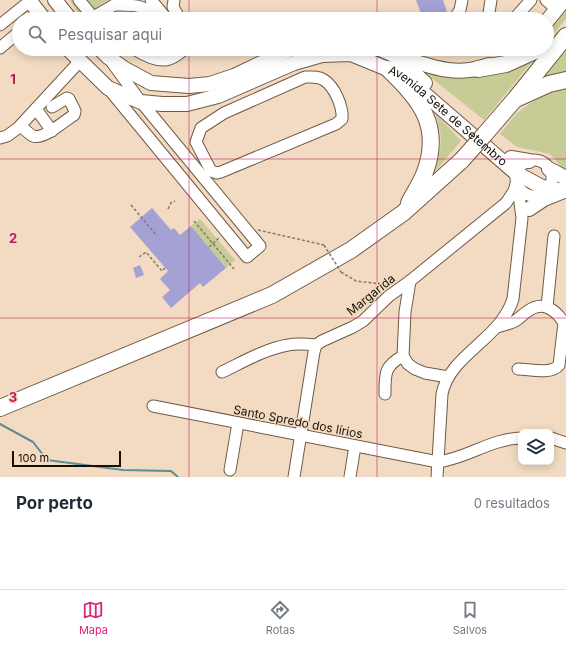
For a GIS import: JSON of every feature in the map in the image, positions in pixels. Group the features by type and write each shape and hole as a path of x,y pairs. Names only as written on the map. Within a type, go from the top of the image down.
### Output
{"highway":[{"path":"554,40 566,33"},
{"path":"554,51 566,36"},
{"path":"478,69 506,64 524,56"},
{"path":"0,408 272,295 351,250 403,213 462,160 516,98 550,56"},
{"path":"391,62 404,84 419,102 426,115 430,137 429,154 425,172 403,213"},
{"path":"516,98 549,84 566,80"}],"main road":[{"path":"29,0 36,12"},
{"path":"55,0 64,12"},
{"name":"Avenida Sete de Setembro","path":"75,56 108,88 141,102 162,104 187,104 218,96 294,63 318,56"},
{"name":"Avenida Sete de Setembro","path":"108,56 125,69 151,83 189,86 210,84 234,76 276,56"},
{"name":"Avenida Sete de Setembro","path":"361,56 450,71 478,69 510,56"},
{"name":"Avenida Sete de Setembro","path":"386,56 400,74 515,170 529,172 547,184 566,191"},
{"path":"547,184 566,178"},
{"name":"Avenida Sete de Setembro","path":"547,184 566,183"},
{"path":"525,214 544,200 566,191"}],"street":[{"path":"15,12 29,0"},
{"path":"79,0 88,12"},
{"path":"151,0 166,12"},
{"path":"172,12 174,0"},
{"path":"489,12 491,0"},
{"path":"520,12 531,0"},
{"path":"546,0 560,5"},
{"path":"103,12 119,3 138,6 151,12"},
{"path":"0,25 12,15"},
{"path":"0,48 12,38"},
{"name":"Avenida Sete de Setembro","path":"106,56 141,102 260,246 247,257 108,88"},
{"path":"150,56 166,60 176,56"},
{"path":"49,103 80,61"},
{"path":"167,159 196,142 201,128 224,113 305,76 324,80 333,88 342,112 342,119 336,124 217,173 211,171 196,142"},
{"path":"0,138 7,136 20,126 36,109 49,103 64,98 69,99 75,111 74,115 52,131 45,134 33,136 20,126"},
{"path":"49,103 63,122"},
{"path":"36,109 52,131"},
{"path":"515,170 520,191 527,196 547,184"},
{"path":"437,477 442,394 444,384 457,365 497,327 510,309 513,299 525,214 515,170"},
{"name":"Margarida","path":"316,345 362,321 399,288 410,281 506,203 514,191 515,170"},
{"path":"525,214 547,184"},
{"path":"229,235 244,226"},
{"path":"547,307 554,236"},
{"path":"410,281 405,312 403,356 408,364 415,369 425,373 448,377"},
{"path":"497,327 516,320 532,308 547,307 555,311 564,324 559,365 556,369 550,371 518,369"},
{"path":"222,372 260,354 288,345 316,345 311,366 302,435 294,477"},
{"path":"385,394 385,376 388,367 403,356"},
{"name":"Santo Spredo dos lírios","path":"153,406 438,462"},
{"path":"230,470 238,423"},
{"path":"438,462 449,461 496,442 518,438"},
{"path":"554,439 566,443"},
{"path":"350,477 355,446"}],"path":[{"path":"168,209 171,203 175,202"},
{"path":"131,205 157,236"},
{"path":"194,221 234,269"},
{"path":"244,226 324,245 341,272 356,281 388,284 399,288"},
{"path":"209,247 229,235"},
{"path":"139,257 146,252 162,271 166,268"}],"green space":[{"path":"69,0 108,0 91,12 78,12"},
{"path":"566,4 566,19 554,32 554,19"},
{"path":"566,47 566,73 538,83"},
{"path":"536,57 484,120 424,72 468,76"},
{"path":"566,86 566,170 564,170 550,154 517,147 500,134 517,113 545,93"},
{"path":"436,114 461,141 426,182 440,151 441,137"},
{"path":"200,219 235,260 226,268 191,226"}],"building":[{"path":"416,0 443,0 447,12 420,12"},
{"path":"152,208 171,230 174,228 180,235 191,226 226,268 203,287 200,283 171,308 162,297 170,290 160,279 168,271 130,227"},
{"path":"140,265 144,275 136,278 133,268"}],"waterway":[{"path":"0,424 33,442 47,460 123,470 171,471 178,477"}]}
